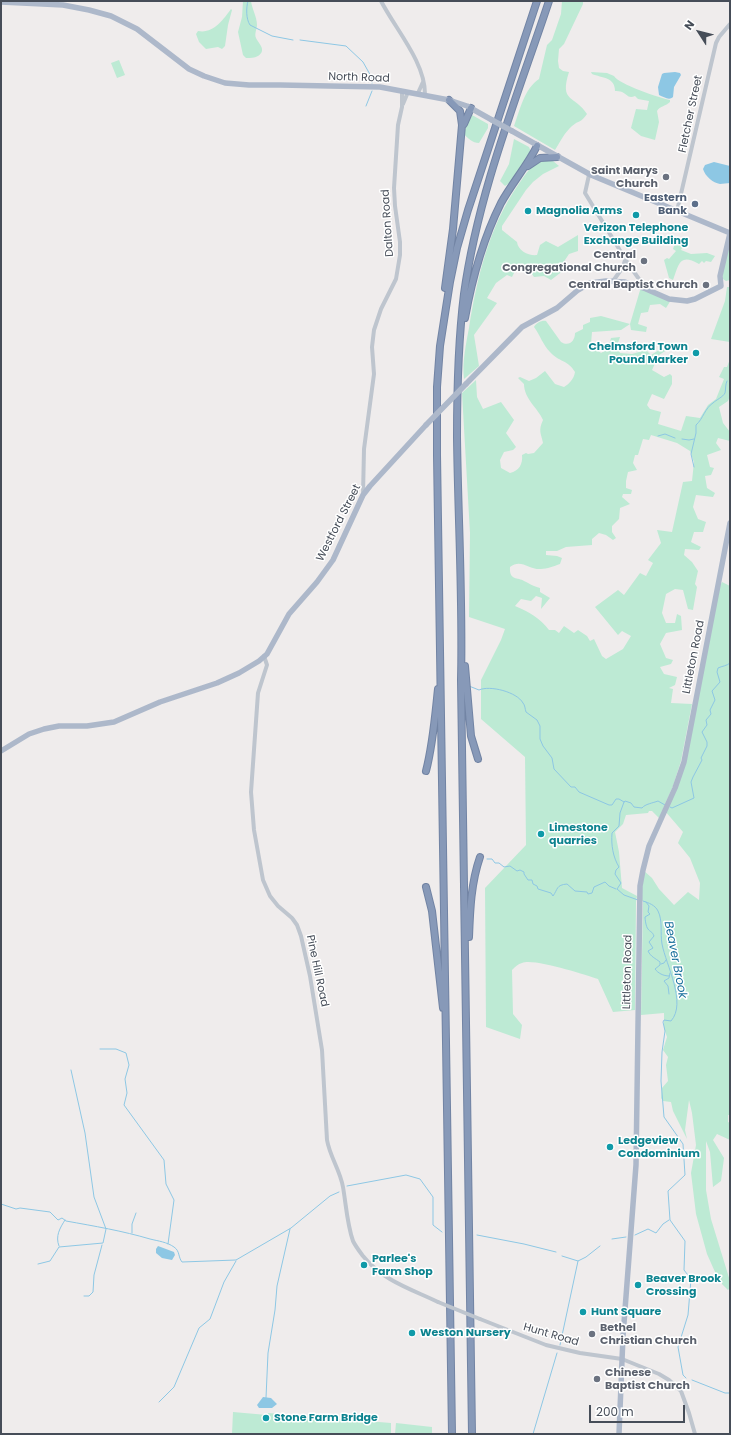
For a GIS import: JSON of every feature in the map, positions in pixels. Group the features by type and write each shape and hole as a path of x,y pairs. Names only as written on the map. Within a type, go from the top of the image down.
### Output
{"highway":[{"path":"440,346 450,282 464,221 537,1"},
{"path":"472,1434 458,451 458,355 466,278 482,206 491,173 549,1"},
{"path":"449,100 460,111 462,119 453,229 442,317 436,427 441,658 452,1434"},
{"path":"461,131 471,108"},
{"path":"458,355 469,295 482,249 500,206 537,146"},
{"path":"519,176 537,159 544,157 557,157"},
{"path":"461,623 471,736 478,759"},
{"path":"426,771 431,754 435,727 441,658"},
{"path":"466,1005 471,897 480,857"},
{"path":"426,887 432,911 440,991 446,1024"}],"main road":[{"name":"North Road","path":"1,2 63,5 111,16 137,29 189,69 225,83 249,85 366,86 425,94 449,100 471,108 589,175 730,233"},
{"name":"Westford Street","path":"1,751 29,734 44,729 59,726 88,726 114,722 159,702 195,691 228,678 239,673 264,656 289,614 317,582 333,560 363,495 373,482 426,424 524,326 557,308 585,286 593,282 613,281 629,283 669,299 686,301 695,299 721,286 720,276 730,233"},
{"name":"Littleton Road","path":"619,1434 622,1359 636,1160 640,886 649,846 679,779 686,752 730,523"}],"street":[{"path":"381,1 415,59 425,86 425,94"},
{"name":"Fletcher Street","path":"677,211 716,43 730,24"},
{"path":"418,93 423,82"},
{"name":"Dalton Road","path":"363,495 366,430 374,374 372,347 374,330 381,309 396,279 400,256 400,242 394,206 394,188 398,125 405,91"},
{"path":"589,175 585,193 626,260 646,289"},
{"path":"613,281 626,260"},
{"path":"363,477 373,482"},
{"name":"Pine Hill Road","path":"264,656 267,666 258,693 251,792 254,830 262,880 270,896 297,925 301,936 311,982 322,1053 327,1140 342,1182 353,1241 363,1256 373,1267 396,1283"},
{"name":"Hunt Road","path":"396,1283 516,1334 556,1348 622,1359 659,1374 678,1387 684,1398 695,1434"}],"green space":[{"path":"243,1 251,1 257,22 255,36 262,47 261,54 254,58 246,58 243,55 238,32 242,17"},
{"path":"562,1 583,1 583,4 564,44 559,49 558,61 559,68 563,71 569,72 566,82 567,94 587,114 583,119 569,128 555,150 514,126 526,94 539,79 547,45 552,40 561,14"},
{"path":"231,9 225,46 222,49 218,47 206,49 199,42 196,34 198,31 213,28 221,22"},
{"path":"119,60 125,75 117,78 111,63"},
{"path":"591,72 607,73 631,87 670,100 670,102 657,111 659,122 655,140 641,136 631,128 636,109 647,110 649,101 638,99 635,96 629,97 621,92 615,91 613,83 604,77 592,74"},
{"path":"472,115 488,124 488,128 479,143 470,140 464,134 467,123"},
{"path":"514,139 529,147 531,152 516,176 505,186 500,181 509,164"},
{"path":"547,160 553,161 559,166 543,174 533,182 502,226 502,230 517,242 519,248 531,255 537,255 540,245 546,241 558,247 578,235 578,251 569,254 563,263 564,270 551,280 544,276 534,277 527,267 519,265 512,277 507,275 496,283 487,298 497,303 474,335 479,366 464,379 465,353 472,309 480,272 492,236 499,218 518,185 533,167"},
{"path":"683,237 685,242 681,250 691,254 707,253 715,256 711,262 706,261 704,263 702,261 699,264 688,259 684,260 679,265 673,280 669,278 664,260 667,258 669,259 676,251 673,249 674,246"},
{"path":"730,241 730,280 726,281 723,279 722,273"},
{"path":"641,287 671,300 666,308 660,304 650,305 648,312 641,313 638,324 647,327 646,332 631,330 630,324"},
{"path":"727,287 730,287 730,342 711,339 725,301"},
{"path":"601,316 630,324 621,330 592,332 591,344 601,353 608,349 611,338 620,337 617,346 620,353 632,354 646,350 651,355 672,342 673,346 659,355 652,370 664,377 670,374 672,376 672,384 664,399 652,394 647,405 650,409 661,412 658,424 681,431 686,416 700,418 708,405 716,399 724,379 719,377 724,367 727,367 730,359 730,396 728,401 719,407 723,423 730,432 730,441 718,438 716,443 721,450 707,455 710,467 714,468 711,475 705,476 707,488 715,493 713,497 696,495 693,507 698,519 706,522 703,532 694,532 691,542 701,547 699,550 685,549 684,555 692,562 698,571 695,584 697,587 693,610 688,609 683,590 675,589 666,594 662,613 666,623 675,623 677,614 681,616 682,630 666,633 660,644 666,658 673,660 671,664 660,667 664,674 677,677 675,685 669,688 673,689 671,703 692,704 681,761 673,786 659,818 652,811 649,811 648,813 626,815 623,824 615,832 619,852 622,888 637,896 635,1010 613,1012 598,979 548,965 528,962 522,963 512,970 513,1014 522,1025 520,1039 486,1027 485,888 526,845 525,757 481,719 481,680 505,629 469,617 470,533 462,393 476,380 477,397 483,409 501,402 514,420 506,433 516,447 513,450 504,452 500,460 501,468 510,473 516,471 521,464 522,455 526,453 534,453 543,443 540,429 543,420 526,394 524,384 518,378 520,377 529,381 545,371 555,384 564,387 574,377 575,372 569,365 550,352 534,327 539,322 546,321 561,342 567,344 573,341 575,333 583,329 583,325 590,322 590,318","holes":["651,435 677,443 690,451 694,462 692,481 683,482 672,532 657,530 661,543 648,560 653,563 646,576 640,573 624,595 618,590 595,607 618,635 622,631 631,636 623,649 606,659 602,656 594,639 590,641 587,636 578,630 574,633 564,626 559,633 555,630 549,630 534,616 515,606 521,599 531,601 536,596 542,598 541,609 550,598 540,592 540,588 512,577 510,567 521,564 537,569 548,568 560,564 562,558 546,555 546,551 557,551 566,547 592,545 592,539 599,533 606,535 613,540 616,538 612,532 612,526 619,519 620,508 630,504 622,497 623,494 631,494 632,490 626,488 626,481 628,472 637,470 633,463 635,455 638,455 643,439 649,440"]},
{"path":"722,582 730,586 730,1115 728,1115 728,1122 730,1123 730,1140 717,1134 713,1140 724,1158 721,1181 713,1187 710,1152 706,1141 706,1190 711,1219 730,1281 730,1288 728,1290 719,1281 707,1254 696,1214 691,1173 696,1145 689,1100 685,1130 687,1139 673,1111 671,1102 663,1101 661,1098 662,1088 668,1081 666,1065 668,1057 663,1050 667,1037 664,1028 664,1013 641,1015 643,901 640,900 643,870 652,878 659,889 674,905 688,892 699,900 700,883 690,858 678,843 683,832 665,811 679,779 719,584"},
{"path":"233,1412 267,1415 268,1413 391,1423 391,1434 232,1434"},
{"path":"396,1423 432,1427 432,1434 395,1434"}],"water":[{"path":"675,72 680,73 681,75 674,87 673,97 668,99 659,95 658,87 662,74"},
{"path":"714,162 730,166 730,183 720,184 707,177 703,169 705,165"},
{"path":"158,1246 174,1252 175,1255 172,1260 162,1258 156,1253"},
{"path":"263,1397 271,1398 277,1404 272,1408 259,1408 257,1405"}],"waterway":[{"path":"248,1 247,13 250,25 272,36 293,40"},
{"path":"300,40 346,46 363,62 372,78 372,83"},
{"path":"366,106 372,91"},
{"path":"694,467 691,454 696,433 696,425 710,405 725,393 727,381"},
{"path":"658,436 665,434 675,438"},
{"path":"682,439 694,439"},
{"name":"Beaver Brook","path":"670,807 672,808 694,798 691,782 707,746 707,742 702,732 707,725 706,720 711,714 710,710 715,700 712,691 720,682 717,672 718,668 730,663"},
{"path":"469,686 479,690 490,688 503,690 520,699 526,712 537,720 540,726 540,739 543,746 552,758 554,769 571,787 575,787 579,792 609,805 612,805 616,799 624,802"},
{"name":"Beaver Brook","path":"638,900 624,895 617,889 621,883 615,874 619,867 613,851 612,833 619,826 620,813 625,801 631,803 634,807 642,808 658,801 665,805"},
{"path":"487,859 492,859 495,863 499,863 504,867 510,866 517,871 520,870 524,872 528,880 532,880 533,884 537,886 538,889 551,893 553,896 559,886 567,884 575,891 587,892 588,894 592,893 594,887 605,882 609,886 616,889"},
{"name":"Beaver Brook","path":"643,901 654,906 660,915 662,944 674,984 677,1004 671,1021 664,1020 663,1022 665,1031 662,1052 661,1081 664,1117 683,1144 685,1175 668,1191 670,1220 685,1241 684,1270 691,1279 688,1315 678,1347 683,1375 686,1378"},
{"path":"646,902 649,906 648,912 650,914 645,917 646,925 654,936 649,942 653,948 648,951 660,962 660,965 655,969 659,973 669,976"},
{"name":"Beaver Brook","path":"661,964 666,960"},
{"path":"669,994 668,986 664,981 669,978 670,973"},
{"path":"100,1049 116,1049 126,1053 129,1065 125,1079 127,1093 124,1105 164,1160 166,1184 174,1200 168,1244"},
{"path":"38,1264 50,1261 59,1247 103,1243 106,1229 94,1197 85,1133 71,1070"},
{"path":"347,1186 406,1175 420,1179 433,1197 433,1225 442,1232"},
{"path":"1,1204 16,1209 20,1208 50,1212 58,1220 62,1218 66,1221 119,1231 165,1243 176,1249 182,1262 236,1260 291,1228 330,1196 339,1192"},
{"path":"132,1233 132,1224 136,1213"},
{"path":"59,1246 58,1235 65,1220"},
{"path":"635,1235 648,1229 656,1233 663,1224 669,1220"},
{"path":"266,1398 268,1353 275,1310 277,1286 290,1229"},
{"path":"477,1235 556,1252"},
{"path":"612,1239 626,1237"},
{"path":"84,1296 89,1296 93,1292 94,1275 102,1245"},
{"path":"562,1256 578,1261 586,1257 600,1246"},
{"path":"159,1402 174,1387 199,1328 210,1319 224,1282 236,1261"},
{"path":"560,1345 578,1261"},
{"path":"533,1434 557,1353"},
{"name":"Beaver Brook","path":"692,1380 725,1393 730,1393"}],"place":[{"name":"Saint Marys Church","path":"666,177"},
{"name":"Eastern Bank","path":"695,204"},
{"name":"Magnolia Arms","path":"528,211"},
{"name":"Verizon Telephone Exchange Building","path":"636,215"},
{"name":"Central Congregational Church","path":"644,261"},
{"name":"Central Baptist Church","path":"706,285"},
{"name":"Chelmsford Town Pound Marker","path":"696,353"},
{"name":"Limestone quarries","path":"541,834"},
{"name":"Ledgeview Condominium","path":"610,1147"},
{"name":"Parlee's Farm Shop","path":"364,1265"},
{"name":"Beaver Brook Crossing","path":"638,1285"},
{"name":"Hunt Square","path":"583,1312"},
{"name":"Weston Nursery","path":"412,1333"},
{"name":"Bethel Christian Church","path":"592,1334"},
{"name":"Chinese Baptist Church","path":"597,1379"},
{"name":"Stone Farm Bridge","path":"266,1418"}]}
